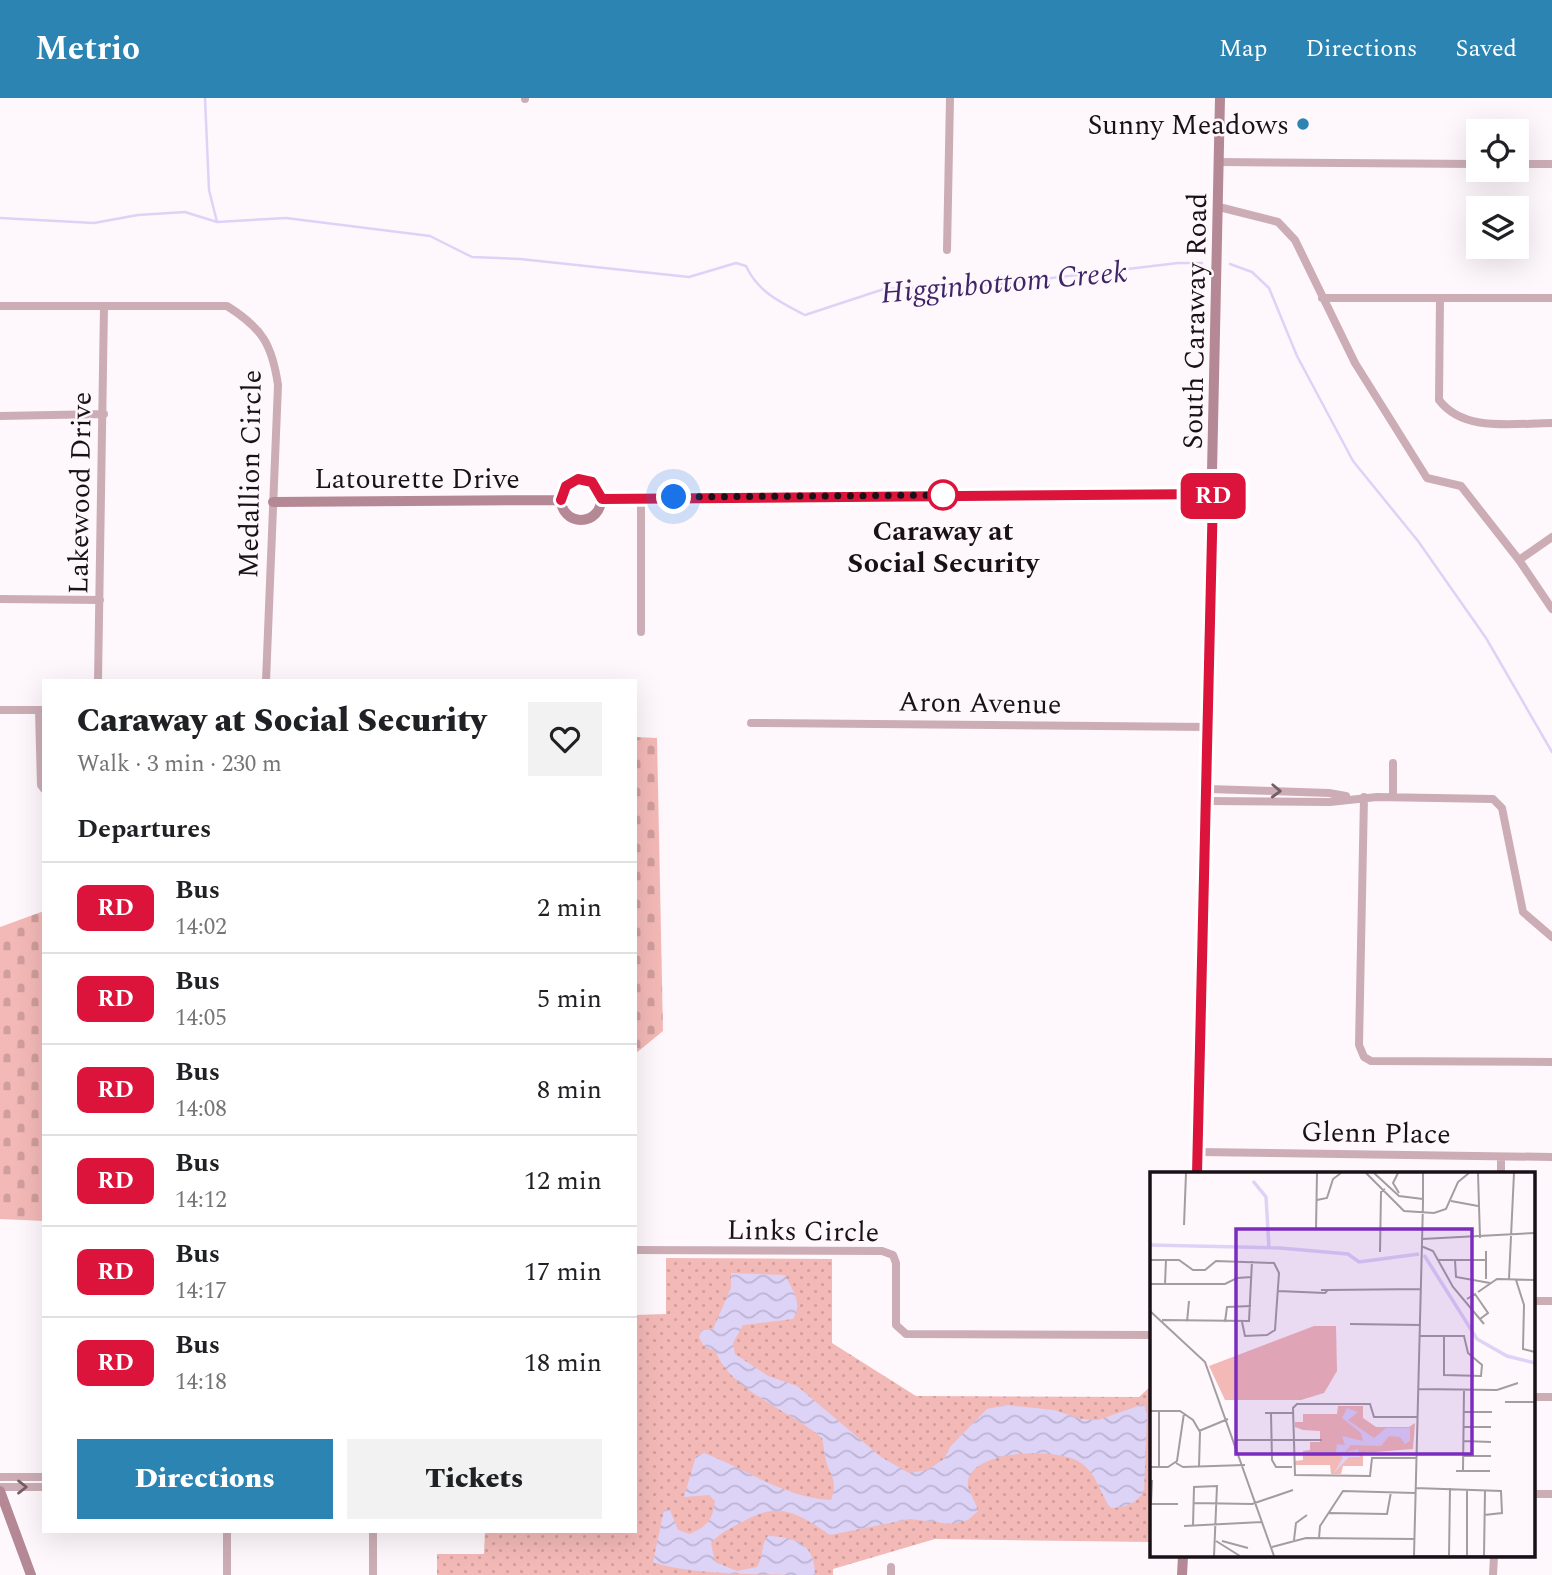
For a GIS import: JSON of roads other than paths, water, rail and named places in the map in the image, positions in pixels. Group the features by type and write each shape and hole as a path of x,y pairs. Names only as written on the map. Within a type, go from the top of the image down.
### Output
{"street":[{"path":"947,250 950,98"},
{"name":"South Caraway Road","path":"1197,1172 1208,795 1220,98"},
{"path":"1219,162 1466,164"},
{"path":"1529,164 1552,164"},
{"path":"1219,207 1266,218 1283,226 1302,252 1355,363 1427,478 1461,486 1519,560 1552,609"},
{"path":"1322,298 1552,299"},
{"path":"1440,298 1438,400 1446,410 1460,419 1479,422 1552,423"},
{"name":"Medallion Circle","path":"0,306 227,306 251,322 273,352 278,384 266,679"},
{"name":"Lakewood Drive","path":"98,679 104,306"},
{"path":"0,416 104,414"},
{"path":"578,479 592,482 602,499 597,513 585,520 565,513 561,500 566,486 578,479"},
{"path":"602,499 1213,494"},
{"path":"641,497 641,632"},
{"name":"Latourette Drive","path":"273,502 561,500"},
{"path":"1519,560 1552,537"},
{"path":"0,599 100,600"},
{"path":"0,709 41,710 42,786"},
{"name":"Aron Avenue","path":"751,723 1209,727"},
{"path":"1393,763 1393,797"},
{"path":"1208,795 1329,793 1352,798 1493,799 1499,803 1523,912 1552,937"},
{"path":"1364,797 1359,1045 1364,1057 1371,1060 1552,1062"},
{"name":"Glenn Place","path":"1198,1152 1552,1157"},
{"path":"1501,1158 1501,1172"},
{"name":"Links Circle","path":"637,1250 882,1251 893,1255 896,1263 896,1325 906,1334 1150,1335"},
{"path":"1534,1301 1552,1301"},
{"path":"1534,1397 1552,1397"},
{"path":"0,1478 42,1478"},
{"path":"31,1575 0,1489 42,1488"},
{"path":"1534,1494 1552,1494"},
{"path":"227,1575 228,1533"},
{"path":"373,1533 373,1575"}],"water":[{"path":"731,1273 785,1275 797,1302 793,1319 743,1325 733,1343 735,1354 768,1376 797,1386 881,1457 909,1473 927,1470 944,1459 950,1447 987,1409 1007,1405 1054,1410 1081,1419 1098,1420 1144,1404 1147,1415 1144,1491 1130,1504 1111,1508 1091,1473 1081,1463 1055,1455 1018,1454 985,1462 973,1470 968,1484 978,1511 968,1520 952,1524 910,1519 830,1535 798,1515 778,1511 755,1515 725,1531 711,1543 715,1562 737,1571 757,1567 768,1536 787,1538 808,1549 815,1575 708,1572 653,1562 664,1510 670,1510 678,1530 690,1534 711,1518 715,1501 709,1495 684,1497 696,1456 704,1453 797,1494 831,1500 833,1494 833,1480 822,1438 748,1389 724,1366 716,1352 703,1345 699,1337 702,1330 713,1329 731,1288"}],"waterway":[{"path":"205,98 209,190 217,222"},
{"name":"Higginbottom Creek","path":"0,218 94,223 138,215 185,212 217,222 286,218 430,236 472,257 520,259 689,277 736,263 746,266 763,290 805,315 884,289 993,285 1178,263 1202,263"},
{"name":"Higginbottom Creek","path":"1230,264 1252,272 1269,288 1297,356 1353,461 1418,541 1486,638 1552,752"}],"place":[{"name":"Sunny Meadows","path":"1303,124"},
{"name":"Caraway at Social Security","path":"943,495"}]}
